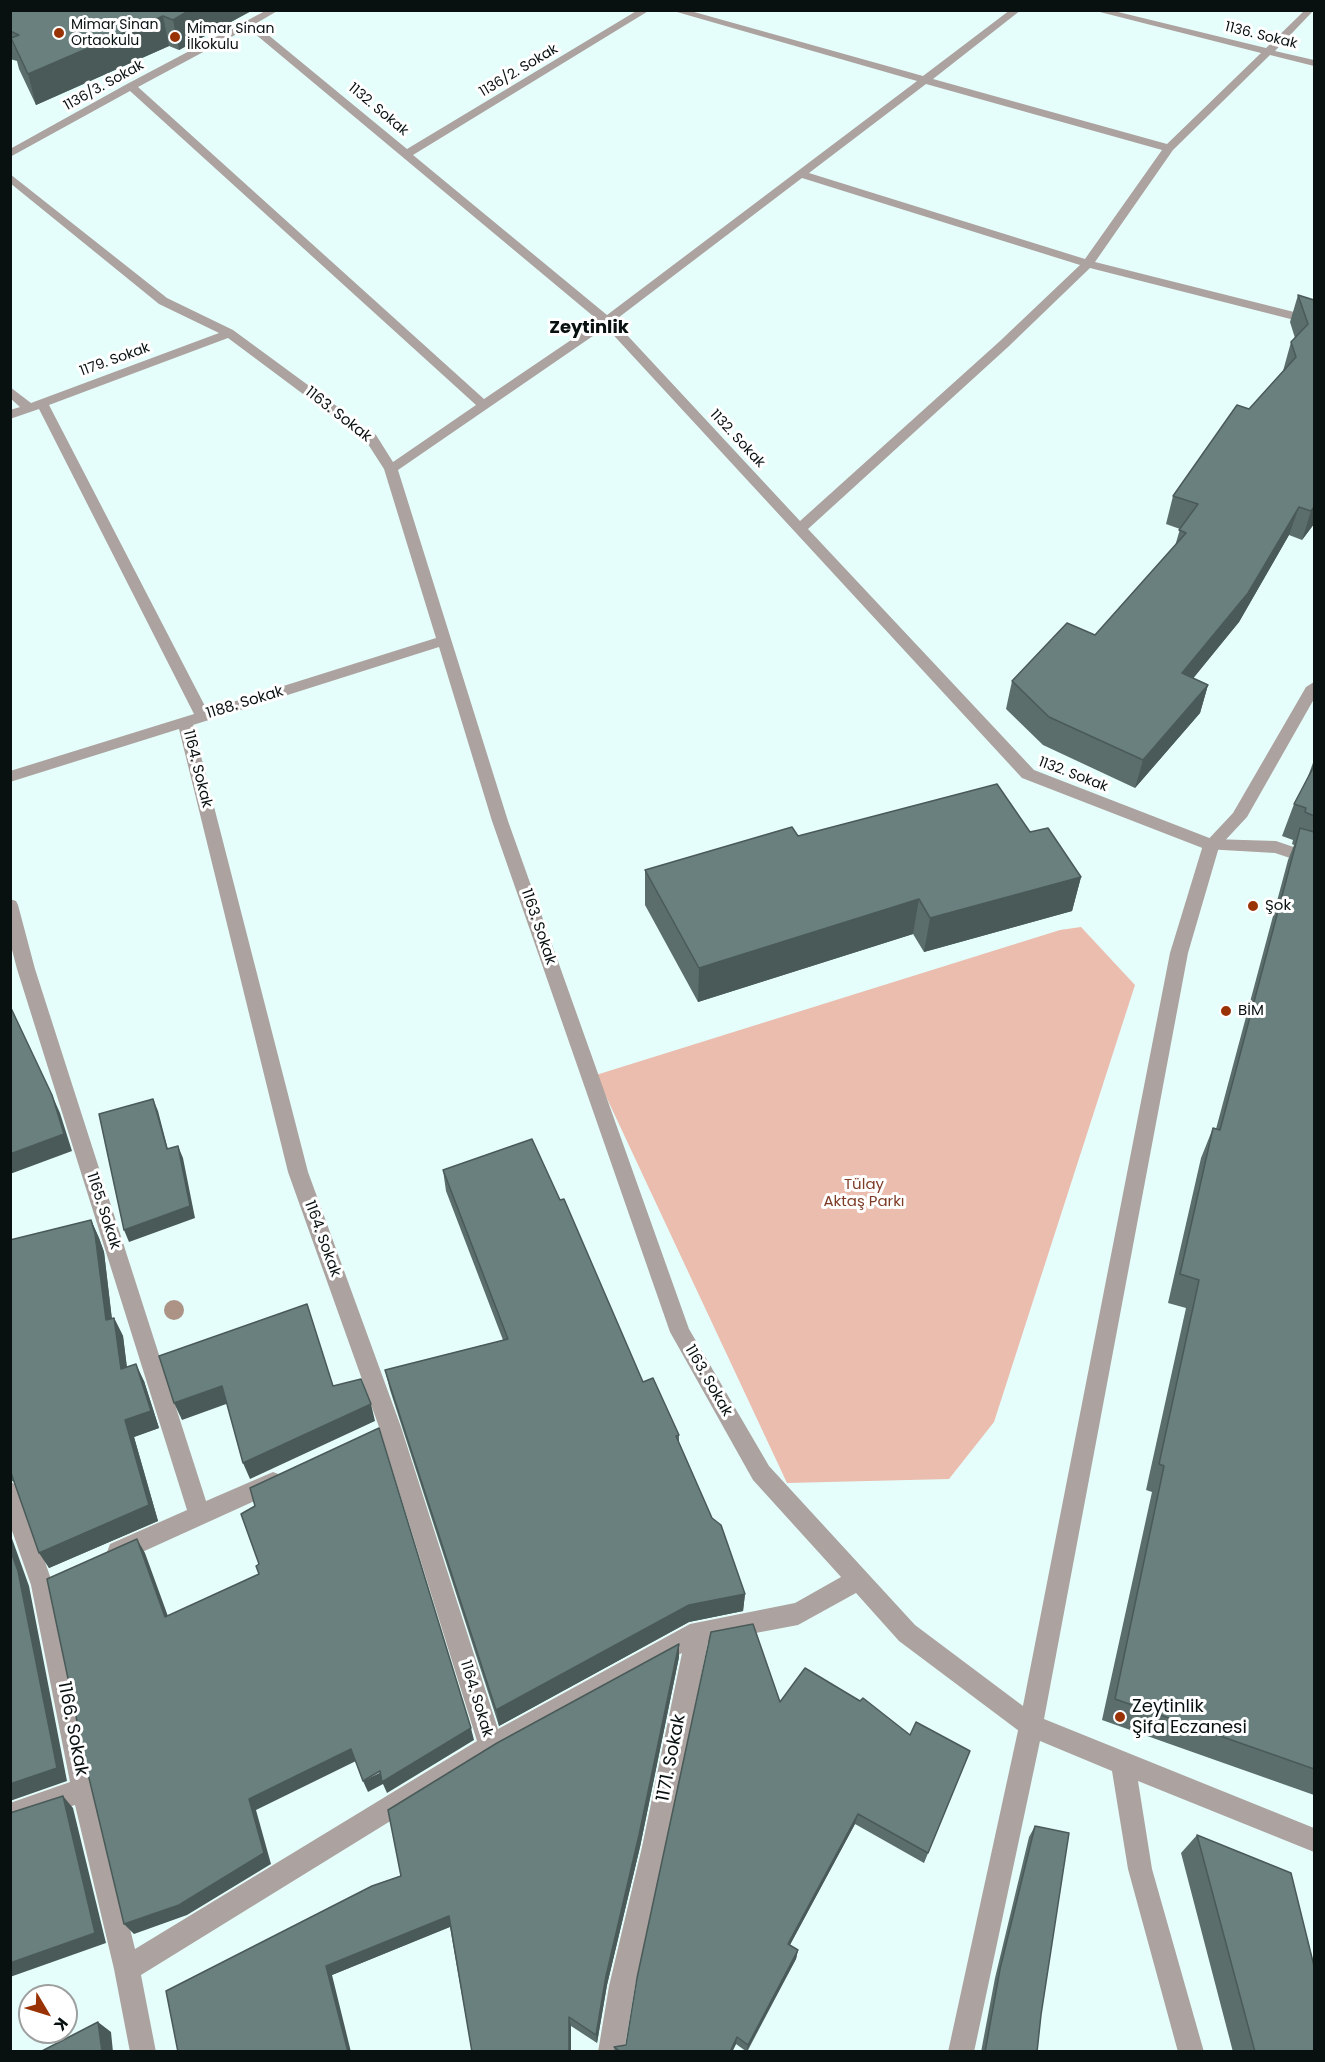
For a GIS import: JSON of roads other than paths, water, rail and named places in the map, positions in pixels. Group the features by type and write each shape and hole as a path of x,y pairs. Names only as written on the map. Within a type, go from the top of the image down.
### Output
{"street":[{"name":"1136/3. Sokak","path":"10,154 131,86 275,10"},
{"name":"1136/2. Sokak","path":"407,154 646,10"},
{"path":"674,10 1169,148"},
{"path":"391,469 607,321 1017,10"},
{"name":"1136. Sokak","path":"1096,10 1314,63"},
{"path":"799,529 996,352 1088,264 1169,148 1311,10"},
{"name":"1132. Sokak","path":"249,24 607,321 1028,774 1211,845 1276,847 1314,860"},
{"path":"131,86 483,405"},
{"path":"800,174 1088,264 1314,321"},
{"name":"1163. Sokak","path":"10,177 18,191 163,301 229,333 371,438 391,469 501,821 680,1332 761,1473 907,1633 1031,1726 1314,1840"},
{"name":"1179. Sokak","path":"10,415 229,333"},
{"path":"10,391 35,406"},
{"name":"1164. Sokak","path":"35,406 194,719 298,1172 390,1427 490,1746"},
{"name":"1188. Sokak","path":"10,777 445,640"},
{"path":"961,2052 1031,1726 1179,953 1211,845 1239,816 1314,687"},
{"name":"1165. Sokak","path":"10,905 26,969 200,1516"},
{"path":"369,1437 390,1427"},
{"path":"94,1562 295,1472"},
{"name":"1166. Sokak","path":"10,1492 52,1580 84,1790 127,1969"},
{"path":"142,2052 127,1969 490,1746 698,1632 798,1614 857,1580"},
{"name":"1171. Sokak","path":"611,2052 622,1986 654,1847 698,1632"},
{"path":"1123,1763 1140,1869 1191,2052"},
{"path":"10,1815 84,1790"}],"place":[{"name":"Mimar Sinan Ortaokulu","path":"59,33"},
{"name":"Mimar Sinan İlkokulu","path":"175,37"},
{"name":"Şok","path":"1253,906"},
{"name":"BİM","path":"1226,1011"},
{"name":"Zeytinlik Şifa Eczanesi","path":"1120,1717"}],"district":[{"name":"Zeytinlik","path":"589,328"}],"park label":[{"name":"Tülay Aktaş Parkı","path":"864,1194"}]}
